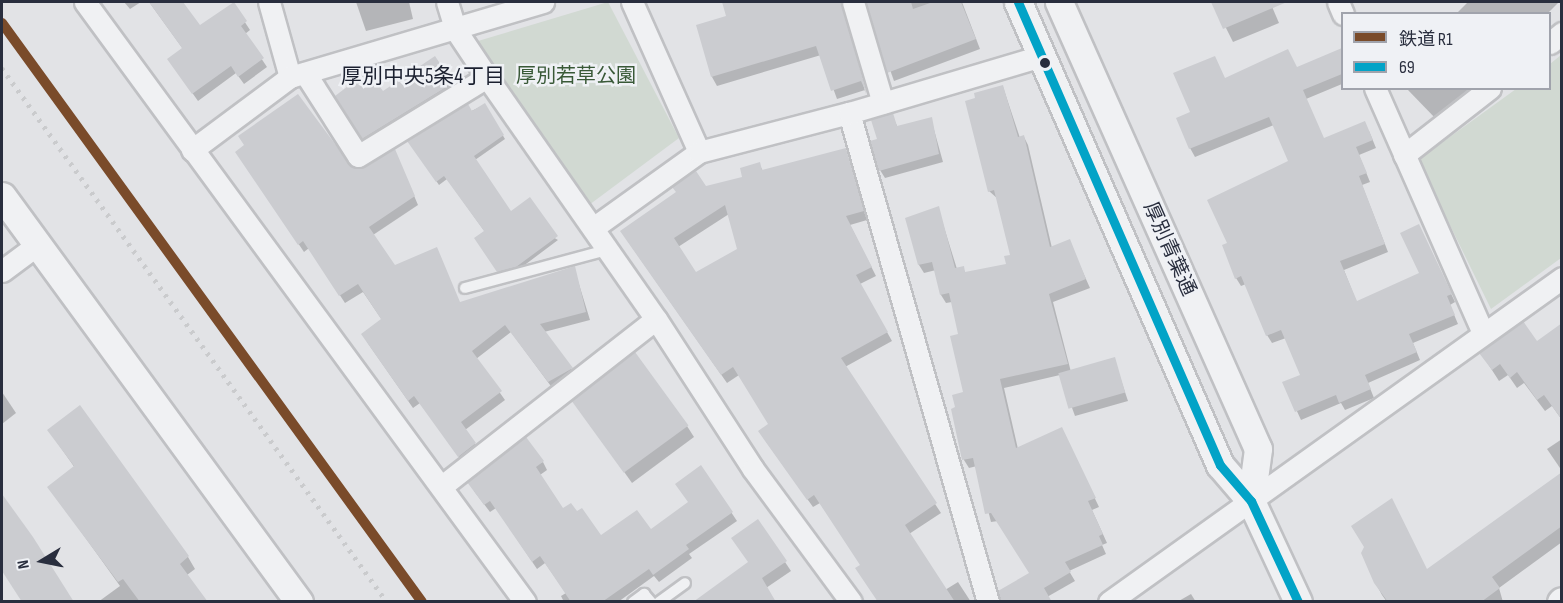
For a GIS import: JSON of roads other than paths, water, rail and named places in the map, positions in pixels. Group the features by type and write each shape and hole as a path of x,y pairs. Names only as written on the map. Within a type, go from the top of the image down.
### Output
{"street":[{"path":"85,2 525,602"},
{"path":"269,2 297,75 358,156 486,77"},
{"path":"447,2 455,30 486,77 656,319 753,469 851,602"},
{"path":"192,150 297,75 455,30 543,2"},
{"path":"632,2 699,152"},
{"path":"853,2 883,103"},
{"name":"厚別青葉通","path":"1018,2 1220,465 1251,501 1298,602"},
{"name":"厚別青葉通","path":"1059,2 1258,449 1251,501"},
{"path":"592,228 699,152 849,113 1042,56"},
{"path":"1376,90 1483,333"},
{"path":"1404,155 1487,90"},
{"path":"849,113 988,602"},
{"path":"2,196 299,602"},
{"path":"2,271 37,245"},
{"path":"1109,602 1562,278"},
{"path":"442,486 656,319"}],"lane":[{"path":"465,288 607,250"},
{"path":"659,602 685,583"},
{"path":"633,602 644,594 651,602"}],"railway":[{"path":"2,68 387,602"}],"rail line":[{"name":"R1","path":"2,23 422,602"}],"district":[{"name":"厚別中央5条4丁目","path":"423,77"}],"park label":[{"name":"厚別若草公園","path":"576,76"}]}
